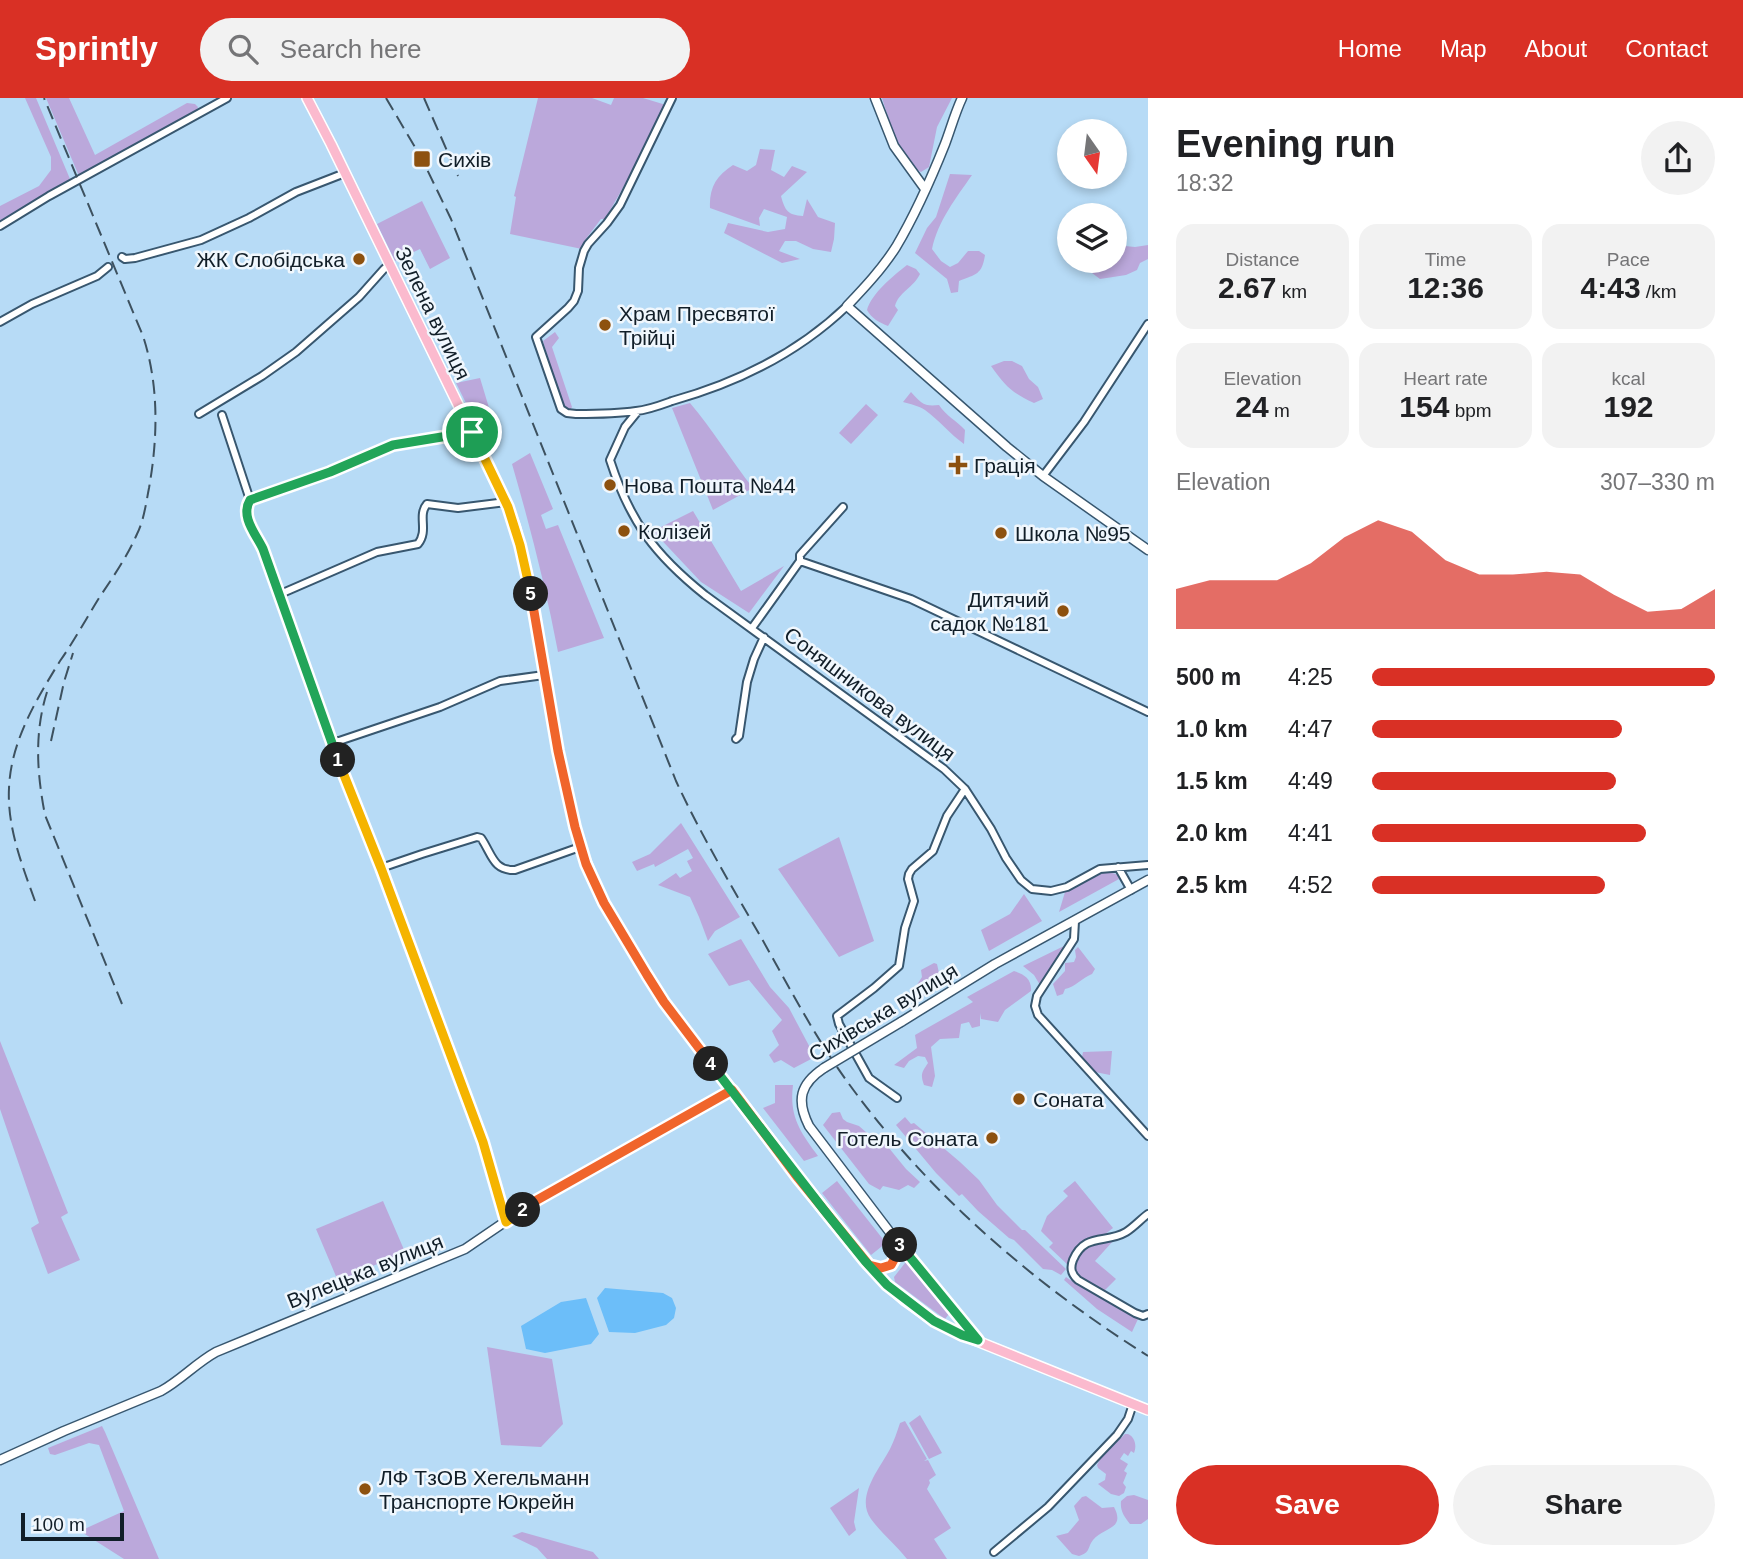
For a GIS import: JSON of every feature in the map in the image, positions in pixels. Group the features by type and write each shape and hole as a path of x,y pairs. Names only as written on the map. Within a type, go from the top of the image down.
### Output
{"main road":[{"name":"Зелена вулиця","path":"307,98 506,502 526,567 558,751 580,847 601,898 664,1002 798,1178 869,1265 894,1291 934,1321 962,1335 1148,1410"}],"street":[{"path":"0,226 227,98"},
{"path":"672,98 620,205 584,251 576,297 568,309 536,337 561,409 571,414 638,411 702,392 760,368 811,337 869,283 895,249 925,189 962,98"},
{"path":"875,98 894,146 925,189"},
{"path":"122,257 135,258 202,240 296,192 345,173"},
{"path":"199,414 296,352 362,294 390,265"},
{"path":"0,322 32,304 97,276 108,267"},
{"path":"847,306 1043,476 1148,550"},
{"path":"1043,476 1084,422 1148,324"},
{"name":"Соняшникова вулиця","path":"638,411 625,427 610,460 632,515 646,537 675,569 705,595 944,769 965,789 1021,880 1032,889 1051,891 1067,887 1100,869 1148,864"},
{"path":"222,415 250,500"},
{"path":"472,432 393,445 330,472 250,500 246,508 253,534 263,549 330,741 381,868 483,1142 506,1222"},
{"path":"278,595 377,552 418,544 423,535 423,510 427,505 458,508 506,502"},
{"path":"752,628 800,561 800,555 843,507"},
{"path":"800,561 911,599 1148,712"},
{"path":"736,739 739,736 747,682 764,637"},
{"path":"330,741 342,740 440,707 500,681 544,675"},
{"name":"Соняшникова вулиця","path":"897,1098 869,1078 837,1016 899,966 905,928 914,901 909,874 933,851 947,816 965,789"},
{"path":"381,868 477,837 481,838 497,864 508,870 515,870 580,847"},
{"path":"1118,867 1131,890"},
{"name":"Сихівська вулиця","path":"978,1340 898,1243 809,1126 802,1102 804,1089 813,1075 995,964 1148,880"},
{"path":"1075,921 1074,939 1037,996 1035,1006 1038,1015 1148,1136"},
{"name":"Вулецька вулиця","path":"0,1460 161,1391 216,1352 465,1249 537,1200 732,1090"},
{"path":"1148,1214 1125,1233 1098,1238 1084,1244 1071,1264 1072,1272 1078,1280 1135,1313 1143,1316 1148,1314"},
{"path":"869,1265 881,1268 891,1265 898,1243"},
{"path":"994,1552 1048,1507 1117,1435 1128,1419 1133,1404"}],"shaded area":[{"path":"25,98 36,98 70,179 0,222 0,206 39,186 51,170 51,157"},
{"path":"46,98 69,98 95,155 187,103 198,107 196,112 79,176"},
{"path":"538,98 592,98 611,105 614,98 643,98 666,105 605,219 601,219 585,240 582,249 510,234 514,196"},
{"path":"882,98 952,98 937,127 929,167 921,172 913,167 901,150"},
{"path":"760,149 775,150 771,170 784,177 792,166 807,172 781,196 782,201 791,213 803,216 807,199 818,217 835,223 831,252 813,249 796,241 785,241 779,251 800,259 782,263 724,233 728,223 768,232 785,229 787,217 764,209 759,218 760,226 710,208 712,189 718,178 733,165 747,171 756,165"},
{"path":"950,174 972,175 943,219 932,249 941,261 950,267 958,263 968,251 979,251 985,255 980,270 959,281 958,292 951,293 947,279 915,253 927,228 936,217"},
{"path":"422,201 450,258 430,269 420,249 395,261 377,224"},
{"path":"1148,245 1148,259 1140,263 1137,270 1126,275 1100,279 1092,273 1127,273 1127,246"},
{"path":"907,265 920,274 897,301 895,306 898,310 888,326 876,320 867,310 878,291"},
{"path":"555,332 559,338 552,347 572,407 570,410 561,403 543,341"},
{"path":"1012,361 1022,366 1029,379 1038,387 1043,399 1034,403 1005,384 991,366"},
{"path":"480,378 493,421 485,426 476,423 456,383"},
{"path":"911,392 923,403 939,405 962,427 965,430 964,444 925,410 903,402"},
{"path":"690,403 753,488 713,510 672,408"},
{"path":"866,404 878,415 851,444 839,433"},
{"path":"530,453 553,509 541,515 546,529 558,525 604,638 558,652 537,557 512,464"},
{"path":"693,511 741,591 784,566 749,613 701,582 653,531"},
{"path":"681,823 740,917 715,931 708,941 690,897 658,885 676,873 680,878 692,871 687,861 693,858 688,849 655,867 654,864 637,871 632,862 650,854"},
{"path":"839,837 874,941 839,957 778,869"},
{"path":"1107,871 1118,875 1119,879 1059,912 1065,892"},
{"path":"1024,894 1042,921 989,951 981,930 1010,914"},
{"path":"741,939 770,987 789,1008 815,1057 794,1068 781,1060 774,1063 769,1055 779,1045 772,1031 782,1020 749,980 729,986 708,954"},
{"path":"1064,946 1040,985 1034,975 1023,966"},
{"path":"1078,947 1095,969 1092,974 1057,996 1053,984 1065,971 1065,963 1074,962 1075,950"},
{"path":"937,964 939,973 954,976 915,1001 913,991 922,977 921,970"},
{"path":"1014,971 1027,978 1031,991 1005,1010 998,1022 981,1019 980,1013 980,1026 972,1028 969,1022 961,1024 959,1038 940,1039 931,1047 935,1076 932,1087 924,1085 923,1081 922,1073 928,1063 925,1057 918,1056 904,1068 894,1065 917,1048 915,1035 973,1002 967,997"},
{"path":"0,1041 68,1213 61,1217 80,1260 48,1274 31,1228 39,1223 0,1109"},
{"path":"1112,1051 1110,1075 1095,1072 1082,1057 1083,1052"},
{"path":"775,1085 793,1085 794,1115 818,1156 804,1161 763,1108 775,1103"},
{"path":"840,1112 847,1122 880,1137 920,1182 914,1188 908,1185 899,1190 883,1186 880,1190 869,1184 823,1125 832,1113"},
{"path":"905,1117 979,1180 997,1205 1066,1269 1061,1275 1043,1269 1014,1240 978,1211 962,1194 959,1196 936,1173 896,1125"},
{"path":"837,1181 886,1243 871,1255 822,1193"},
{"path":"1075,1181 1113,1228 1104,1235 1085,1241 1074,1254 1069,1266 1049,1247 1053,1243 1041,1231 1047,1216 1068,1196 1063,1191"},
{"path":"383,1201 405,1252 338,1281 316,1229"},
{"path":"1113,1241 1095,1261 1116,1279 1104,1291 1081,1278 1076,1272 1075,1263 1083,1249 1092,1243"},
{"path":"905,1263 909,1263 949,1314 945,1319 895,1282 894,1277"},
{"path":"1066,1277 1138,1319 1132,1332 1097,1309 1064,1280"},
{"path":"487,1347 552,1359 563,1424 541,1447 501,1445"},
{"path":"920,1415 942,1453 929,1459 909,1423"},
{"path":"905,1421 927,1459 924,1461 928,1460 936,1475 929,1480 927,1489 951,1528 934,1539 947,1559 907,1559 875,1524 867,1510 867,1492 890,1449 900,1423"},
{"path":"102,1426 159,1559 124,1559 80,1531 124,1511 99,1445 89,1443 55,1455 50,1454 48,1448"},
{"path":"1125,1434 1132,1437 1135,1448 1134,1453 1131,1451 1128,1456 1124,1453 1120,1459 1128,1464 1124,1471 1127,1473 1123,1483 1126,1487 1124,1493 1119,1496 1111,1494 1098,1484 1105,1480 1106,1474 1097,1465"},
{"path":"859,1488 854,1522 856,1530 849,1536 830,1508"},
{"path":"1134,1495 1148,1500 1148,1519 1141,1524 1130,1524 1122,1511 1121,1501"},
{"path":"1086,1496 1102,1508 1114,1507 1117,1520 1112,1527 1097,1536 1087,1551 1079,1556 1072,1554 1056,1536 1068,1533 1079,1520 1074,1506"},
{"path":"522,1532 593,1552 599,1559 547,1559 537,1548 512,1536"}],"water":[{"path":"605,1288 663,1293 672,1298 676,1308 674,1318 666,1325 635,1333 609,1332 597,1298"},
{"path":"586,1298 599,1334 591,1344 545,1353 526,1349 521,1326 561,1302"}],"railway":[{"path":"35,901 16,846 10,817 9,788 14,754 42,691 124,559 139,529 149,488 155,430 152,373 143,336 44,98"},
{"path":"386,98 422,159 451,219 676,781 717,861 814,1031 849,1084 880,1124 913,1163 949,1199 986,1234 1064,1299 1148,1356"},
{"path":"424,98 458,176"},
{"path":"51,741 73,653"},
{"path":"47,692 40,723 38,754 45,815 122,1004"}],"place":[{"name":"Сихів","path":"422,159"},
{"name":"ЖК Слобідська","path":"359,259"},
{"name":"Храм Пресвятої Трійці","path":"605,325"},
{"name":"Грація","path":"958,465"},
{"name":"Нова Пошта №44","path":"610,485"},
{"name":"Колізей","path":"624,531"},
{"name":"Школа №95","path":"1001,533"},
{"name":"Дитячий садок №181","path":"1063,611"},
{"name":"Соната","path":"1019,1099"},
{"name":"Готель Соната","path":"992,1138"},
{"name":"ЛФ ТзОВ Хегельманн Транспорте Юкрейн","path":"365,1489"}],"route":[{"path":"472,432 393,445 347,466 250,500 246,508 253,534 263,549 330,741 483,1142 506,1222 537,1200 732,1090 738,1100 798,1178 869,1265 881,1268 891,1265 895,1260 898,1243 978,1340 934,1321 904,1300 887,1285 865,1261 798,1178 797,1175 738,1100 732,1090 726,1082 664,1002 604,903 586,864 575,827 558,751 528,578 515,526 472,432"}]}
